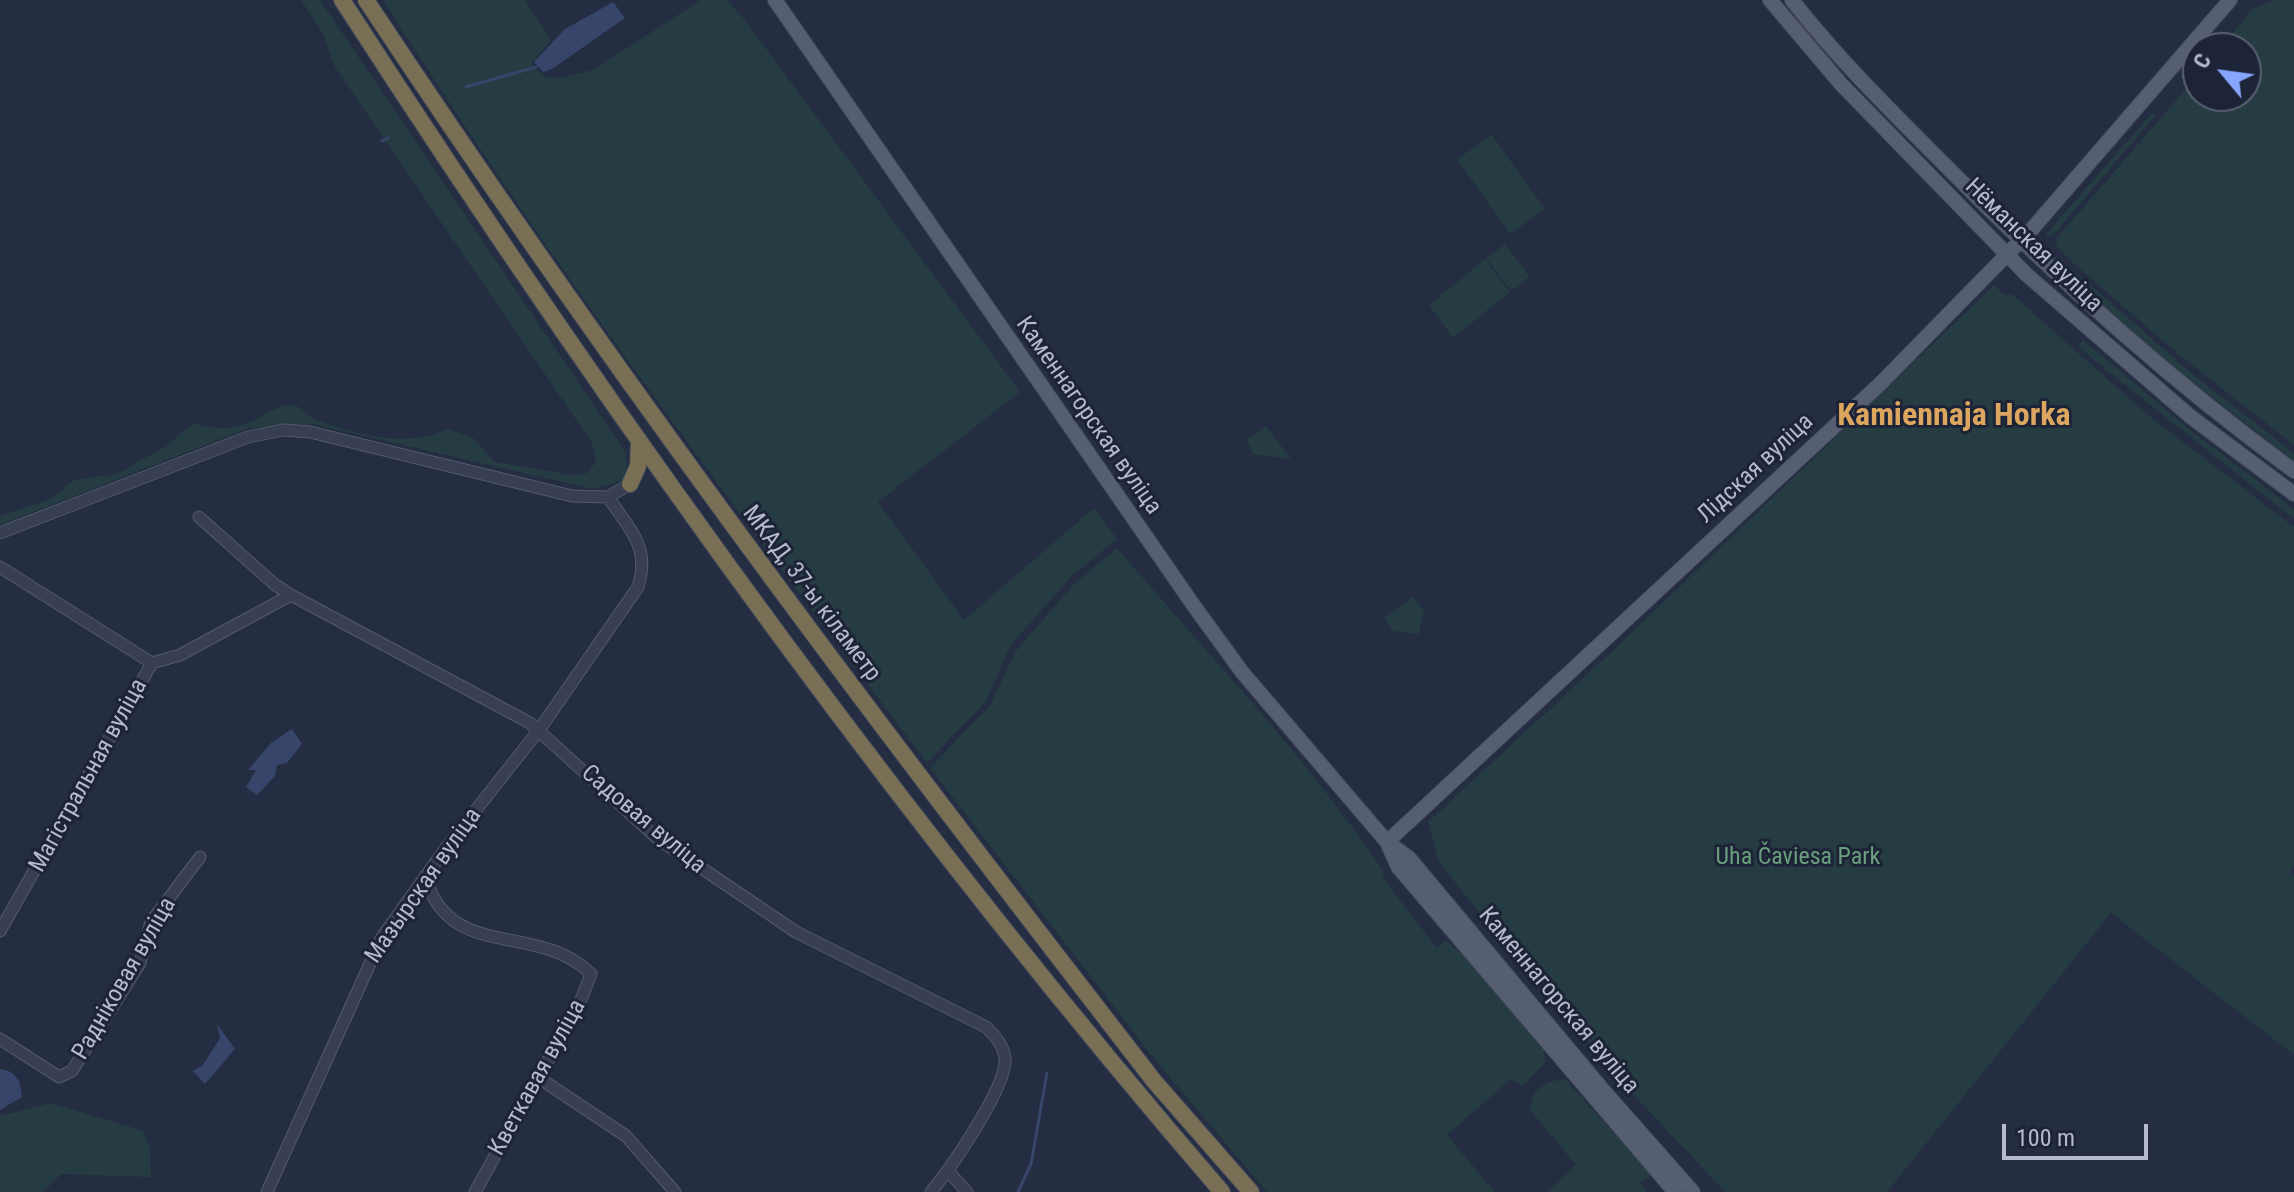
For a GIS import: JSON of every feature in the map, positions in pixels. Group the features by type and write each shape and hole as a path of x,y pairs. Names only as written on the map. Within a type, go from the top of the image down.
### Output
{"highway":[{"name":"МКАД, 37-ы кіламетр","path":"342,0 444,159 671,484 943,847 1136,1092 1222,1192"},
{"name":"МКАД, 37-ы кіламетр","path":"366,0 459,141 689,470 1119,1036 1251,1192"},
{"path":"630,484 638,466 639,440"},
{"path":"630,484 649,479 671,484"}],"main road":[{"name":"Каменнагорская вуліца","path":"775,0 1242,672 1387,842 1409,858 1693,1192"},
{"name":"Нёманская вуліца","path":"1770,0 1832,75 2007,255 2083,326 2191,417 2294,494"},
{"name":"Нёманская вуліца","path":"1792,0 1859,78 2021,240 2130,341 2294,471"},
{"name":"Лідская вуліца","path":"1387,842 1880,384 2021,240 2230,0"},
{"name":"Каменнагорская вуліца","path":"1387,842 1398,867 1675,1192"}],"street":[{"path":"0,533 248,437 283,430 322,435 572,496 608,497 630,484"},
{"name":"Мазырская вуліца","path":"267,1192 382,937 425,876 539,730 638,587 644,562 641,548 608,497"},
{"name":"Садовая вуліца","path":"199,517 274,584 291,595 510,710 539,730 657,838 703,872 796,932 940,1001 986,1027 999,1040 1004,1070 948,1171"},
{"path":"0,567 152,663 180,655 291,595"},
{"name":"Магістральная вуліца","path":"0,931 152,663"},
{"name":"Радніковая вуліца","path":"0,1039 59,1077 72,1071 140,963 151,922 200,857"},
{"name":"Кветкавая вуліца","path":"425,876 440,912 456,924 489,936 561,952 591,974 579,1005 475,1192"},
{"path":"539,1078 626,1136 675,1192"},
{"path":"931,1192 948,1171 966,1190"}],"green space":[{"path":"301,0 320,0 626,453 627,470 621,481 593,489 312,424 249,428 0,525 0,516 50,499 74,480 117,474 166,446 193,423 234,427 288,405 297,406 311,418 329,425 381,437 416,438 447,429 472,437 495,462 571,475 587,473 596,462 592,443 335,67 322,32"},
{"path":"383,0 525,0 551,40 531,64 546,77 560,78 593,70 701,0 727,0 745,20 1020,392 878,502 964,620 1094,508 1117,539 1072,576 1010,646 987,700 927,763 579,292"},
{"path":"2275,0 2294,0 2294,445 2178,354 2071,261 2058,248 2056,239 2182,93 2182,112 2262,112 2262,32 2234,32 2252,9"},
{"path":"2151,114 2157,114 2053,235 2047,237 2045,235"},
{"path":"1492,135 1545,209 1510,234 1457,159"},
{"path":"1505,244 1530,277 1511,291 1486,258"},
{"path":"2057,256 2197,378 2294,453 2294,461 2149,348 2049,259"},
{"path":"1485,259 1510,292 1453,338 1429,305"},
{"name":"Uha Čaviesa Park","path":"1994,285 2005,295 2012,294 2148,415 2294,527 2294,866 2290,872 2294,876 2294,1055 2111,913 1887,1192 1725,1192 1631,1092 1465,895 1439,862 1428,822 1621,643"},
{"path":"2083,340 2189,429 2294,509 2294,519 2105,369 2078,346"},
{"path":"1266,426 1291,459 1253,454 1247,439"},
{"path":"1117,548 1322,788 1384,872 1382,877 1437,948 1446,940 1470,962 1544,1051 1545,1063 1522,1086 1511,1079 1447,1135 1495,1192 1267,1192 1155,1060 930,768 991,704 1015,652 1073,585"},
{"path":"1413,597 1424,610 1419,634 1393,631 1384,618"},
{"path":"1565,1079 1652,1175 1640,1182 1648,1192 1547,1192 1576,1165 1530,1110 1531,1102 1540,1087"},
{"path":"51,1103 144,1131 150,1149 151,1177 61,1174 43,1192 0,1192 0,1116"}],"water":[{"path":"613,2 625,18 552,69 543,72 534,62 565,29"},
{"path":"292,729 302,744 287,763 277,765 275,776 257,795 246,787 256,770 248,770 271,743"},
{"path":"217,1024 235,1049 205,1084 193,1071 203,1065 220,1038"},
{"path":"0,1069 17,1078 22,1097 0,1110"}],"waterway":[{"path":"466,87 536,67"},
{"path":"382,141 388,138"},
{"path":"1018,1192 1031,1164 1047,1073"}],"district":[{"name":"Kamiennaja Horka","path":"1954,417"}]}
